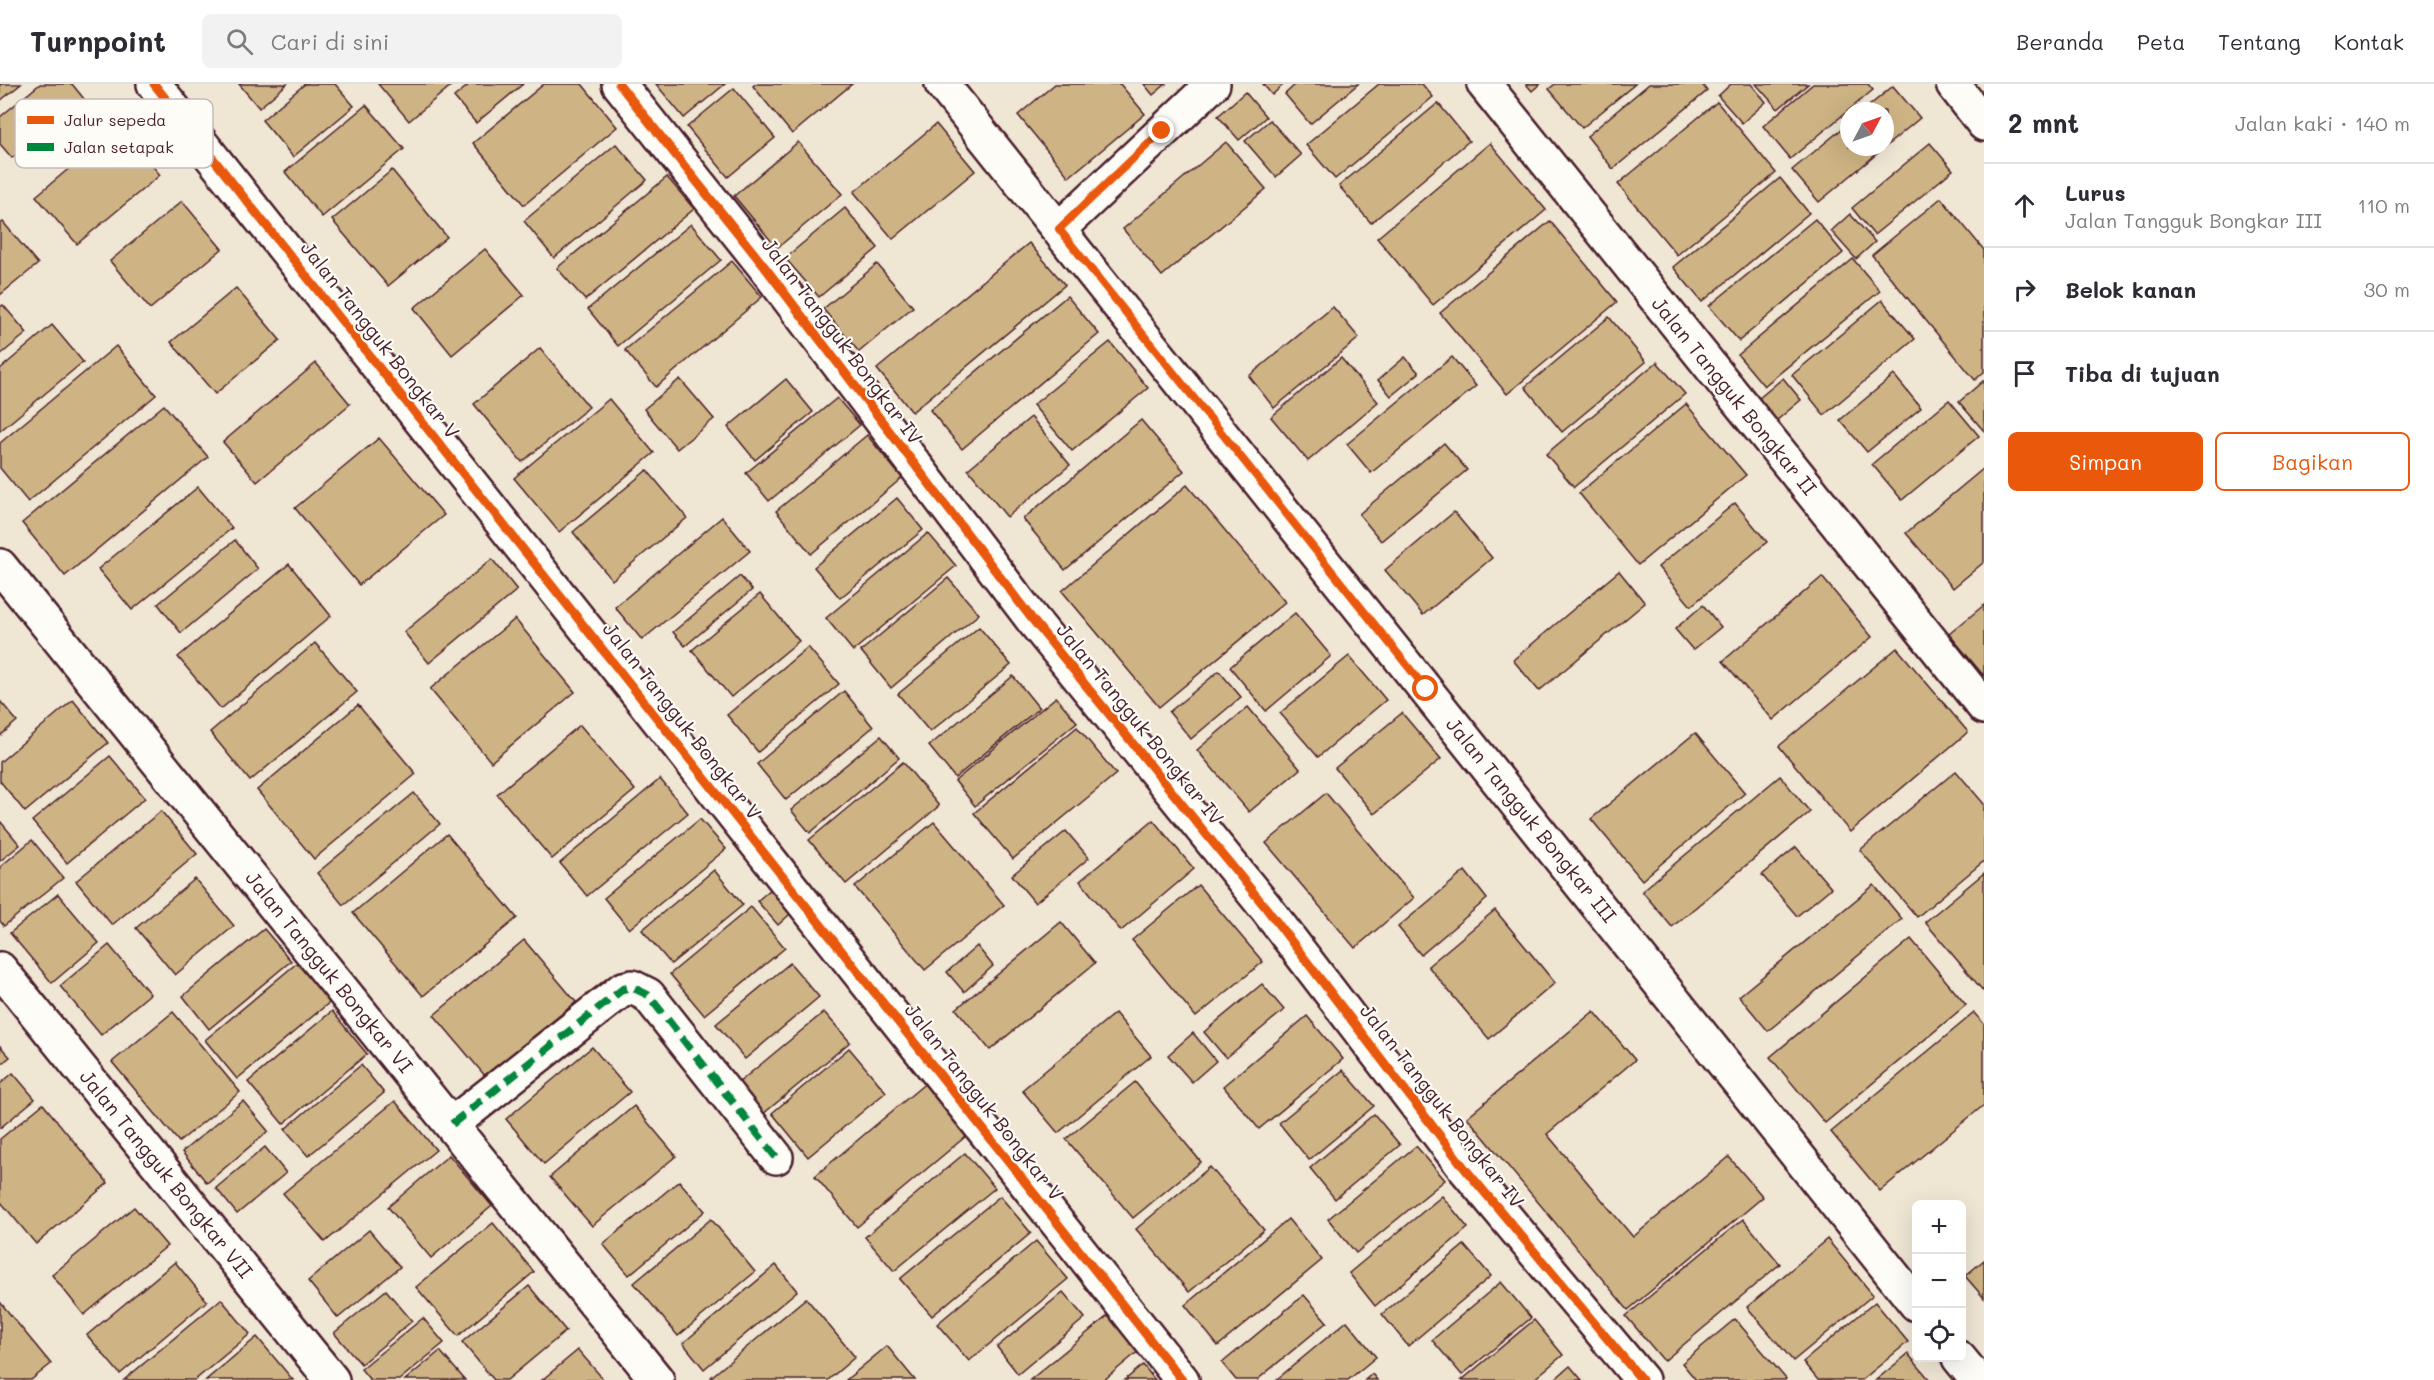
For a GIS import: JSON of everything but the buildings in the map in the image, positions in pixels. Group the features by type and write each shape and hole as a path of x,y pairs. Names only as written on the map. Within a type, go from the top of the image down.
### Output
{"street":[{"name":"Jalan Tangguk Bongkar V","path":"154,84 166,99"},
{"name":"Jalan Tangguk Bongkar IV","path":"619,84 764,266 1032,619 1266,908 1466,1170 1642,1380"},
{"name":"Jalan Tangguk Bongkar III","path":"942,84 1912,1298"},
{"path":"1059,229 1213,84"},
{"name":"Jalan Tangguk Bongkar II","path":"1484,84 1984,707"},
{"path":"1953,84 1984,124"},
{"name":"Jalan Tangguk Bongkar V","path":"213,158 1182,1380"},
{"name":"Jalan Tangguk Bongkar VI","path":"0,566 657,1380"},
{"name":"Jalan Tangguk Bongkar VII","path":"0,969 332,1380"},
{"path":"452,1124 623,989 632,987 648,995 776,1157"},
{"path":"1962,1362 1977,1380"}],"marked path":[{"path":"452,1124 623,989 632,987 648,995 776,1157"}],"cycle path":[{"path":"154,84 166,99"},
{"path":"619,84 764,266 1032,619 1266,908 1466,1170 1642,1380"},
{"path":"213,158 1182,1380"}],"route":[{"path":"1162,131 1059,229 1426,689"}]}
